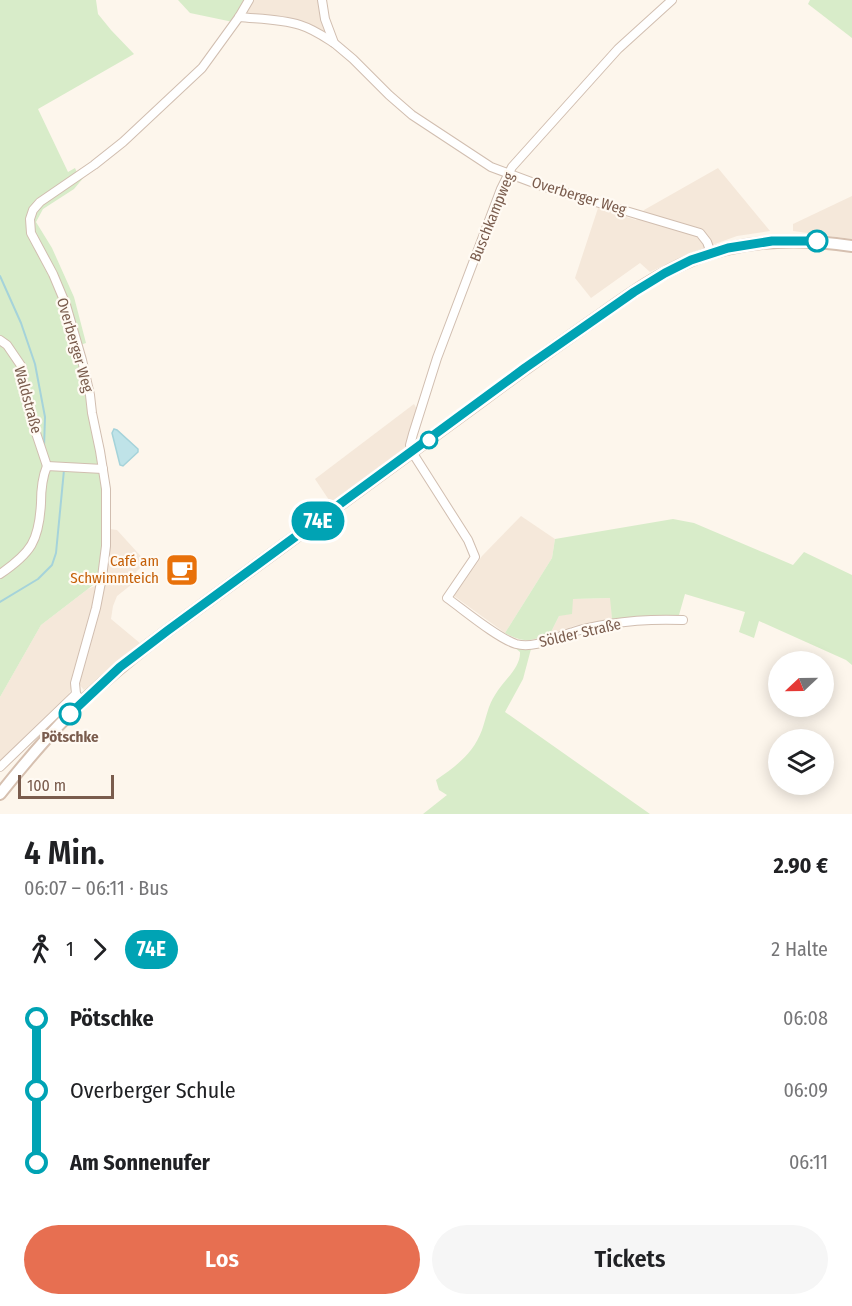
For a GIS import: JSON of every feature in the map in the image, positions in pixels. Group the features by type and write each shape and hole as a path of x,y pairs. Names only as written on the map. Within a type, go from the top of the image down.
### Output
{"main road":[{"path":"0,794 79,698 525,368 634,292 691,260 728,248 772,241 817,241 852,246"}],"street":[{"name":"Overberger Weg","path":"79,698 75,683 96,608 102,577 106,546 106,489 82,360 66,305 53,274 31,233 30,219 33,210 40,202 123,142 202,68 249,0"},
{"path":"322,0 325,20 334,43"},
{"name":"Buschkampweg","path":"412,452 410,445 437,358 501,189 512,167 618,49 672,0"},
{"name":"Overberger Weg","path":"239,17 280,20 317,32 353,59 412,115 491,167 542,186 699,232 707,242 711,253"},
{"name":"Waldstraße","path":"0,340 7,345 22,367 31,418 47,466"},
{"name":"Sölder Straße","path":"412,452 468,540 475,557 447,598 499,636 516,644 532,644 611,624 650,619 682,620"},
{"path":"0,574 25,556 36,539 40,522 43,475 47,466 103,469"},
{"path":"0,767 79,698"}],"shaded area":[{"path":"251,0 321,0 326,33 324,35 318,31 242,16"},
{"path":"718,168 770,231 737,236 690,253 650,272 640,263 591,298 575,278 598,208 636,220 644,210"},
{"path":"852,196 852,239 793,231 793,224"},
{"path":"414,404 418,411 408,449 333,506 315,479"},
{"path":"521,516 555,539 552,558 505,633 454,596 482,556"},
{"path":"110,529 117,530 146,562 136,572 141,577 117,596 111,619 141,644 84,690 79,684 72,685 68,698 0,763 0,697 41,625 88,589 104,582"},
{"path":"611,598 612,619 574,626 550,634 559,616 573,599"}],"green space":[{"path":"0,0 96,0 98,14 134,54 38,109 68,172 75,168 78,175 39,201 28,219 52,275 81,360 102,467 48,465 44,457 22,367 0,339"},
{"path":"178,0 247,0 233,22 190,13"},
{"path":"810,0 852,0 852,38 808,4"},
{"path":"80,177 84,177 74,189 43,209 36,222 52,248 74,297 86,343 80,345 32,233 31,219 41,203"},
{"path":"0,341 21,368 46,465 39,522 24,555 0,572"},
{"path":"48,467 101,472 104,513 97,582 41,625 0,697 0,576 37,539"},
{"path":"673,519 694,523 793,565 804,552 852,575 852,665 834,655 834,651 826,651 759,621 754,638 739,632 745,612 685,594 679,615 612,619 610,598 573,599 572,614 559,616 550,634 528,640 518,639 505,633 552,558 555,539"},
{"path":"514,647 531,649 523,679 505,712 650,814 423,814 447,795 439,790 436,780 463,759 474,746 493,699 518,664 520,652"}],"water":[{"path":"114,429 138,449 138,452 123,466 120,465 112,433"}],"waterway":[{"path":"0,276 21,323 35,364 45,417 44,447"},
{"path":"0,602 38,579 52,565 56,553 64,470"}],"bus line":[{"name":"74E","path":"70,714 120,667 167,631 525,368 634,292 691,260 728,248 772,241 817,241"}],"place":[{"name":"Café am Schwimmteich","path":"182,570"},
{"name":"Pötschke","path":"70,714"}]}
